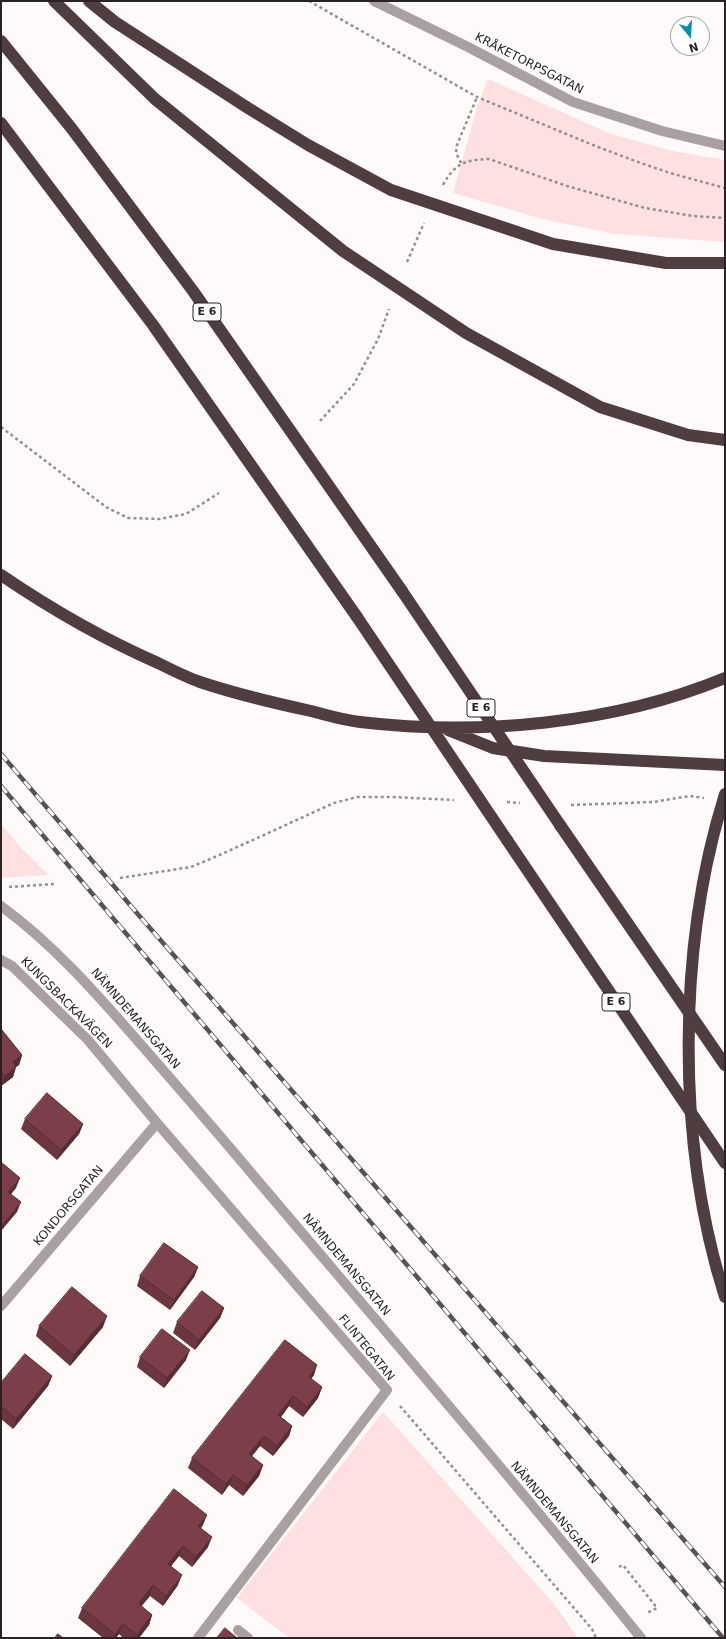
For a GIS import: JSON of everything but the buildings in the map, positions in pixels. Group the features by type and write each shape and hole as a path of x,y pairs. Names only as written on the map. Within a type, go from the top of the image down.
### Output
{"highway":[{"path":"54,1 154,99 343,251 466,333 600,407 688,436 725,440"},
{"path":"89,1 133,34 248,108 308,145 391,190 553,244 666,263 725,263"},
{"name":"E 6","path":"1,41 72,129 193,291 402,591 560,825 725,1065"},
{"name":"E 6","path":"1,123 153,324 357,617 725,1163"},
{"path":"1,575 41,602 122,648 199,682 275,703 358,722 443,728 521,724 603,714 694,690 725,678"},
{"path":"443,728 493,748 544,756 725,765"},
{"path":"725,794 719,812 704,882 694,953 688,1041 691,1116 701,1197 725,1297"}],"street":[{"name":"KRÅKETORPSGATAN","path":"374,1 468,47 573,102 662,131 725,146"},
{"name":"NÄMNDEMANSGATAN","path":"1,906 50,947 87,982 186,1096 406,1356 641,1638"},
{"name":"KUNGSBACKAVÄGEN","path":"1,960 12,966 88,1040 157,1122"},
{"name":"KONDORSGATAN","path":"1,1306 157,1122"},
{"name":"FLINTEGATAN","path":"157,1122 387,1390 198,1638"},
{"path":"238,1630 248,1638"}],"path":[{"path":"309,1 477,97 635,161 670,173 725,188"},
{"path":"461,163 456,153 457,145 477,97"},
{"path":"440,189 450,172 461,163 489,159 567,186 645,208 692,216 725,218"},
{"path":"408,262 426,219"},
{"path":"320,421 354,384 378,339 389,310"},
{"path":"1,427 106,507 128,518 158,519 186,514 219,493"},
{"path":"564,804 653,802 690,796 711,799"},
{"path":"120,878 191,867 334,803 357,797 460,800"},
{"path":"504,802 527,803"},
{"path":"7,887 54,884"},
{"path":"387,1390 592,1629 596,1638"}],"shaded area":[{"path":"488,79 611,134 673,151 725,160 725,242 615,234 542,219 453,193 477,107"},
{"path":"1,824 24,851 48,875 1,878"},
{"path":"383,1412 555,1605 578,1638 289,1638 237,1598"}],"railway":[{"path":"1,754 136,912 725,1587"},
{"path":"1,786 723,1638"}]}
